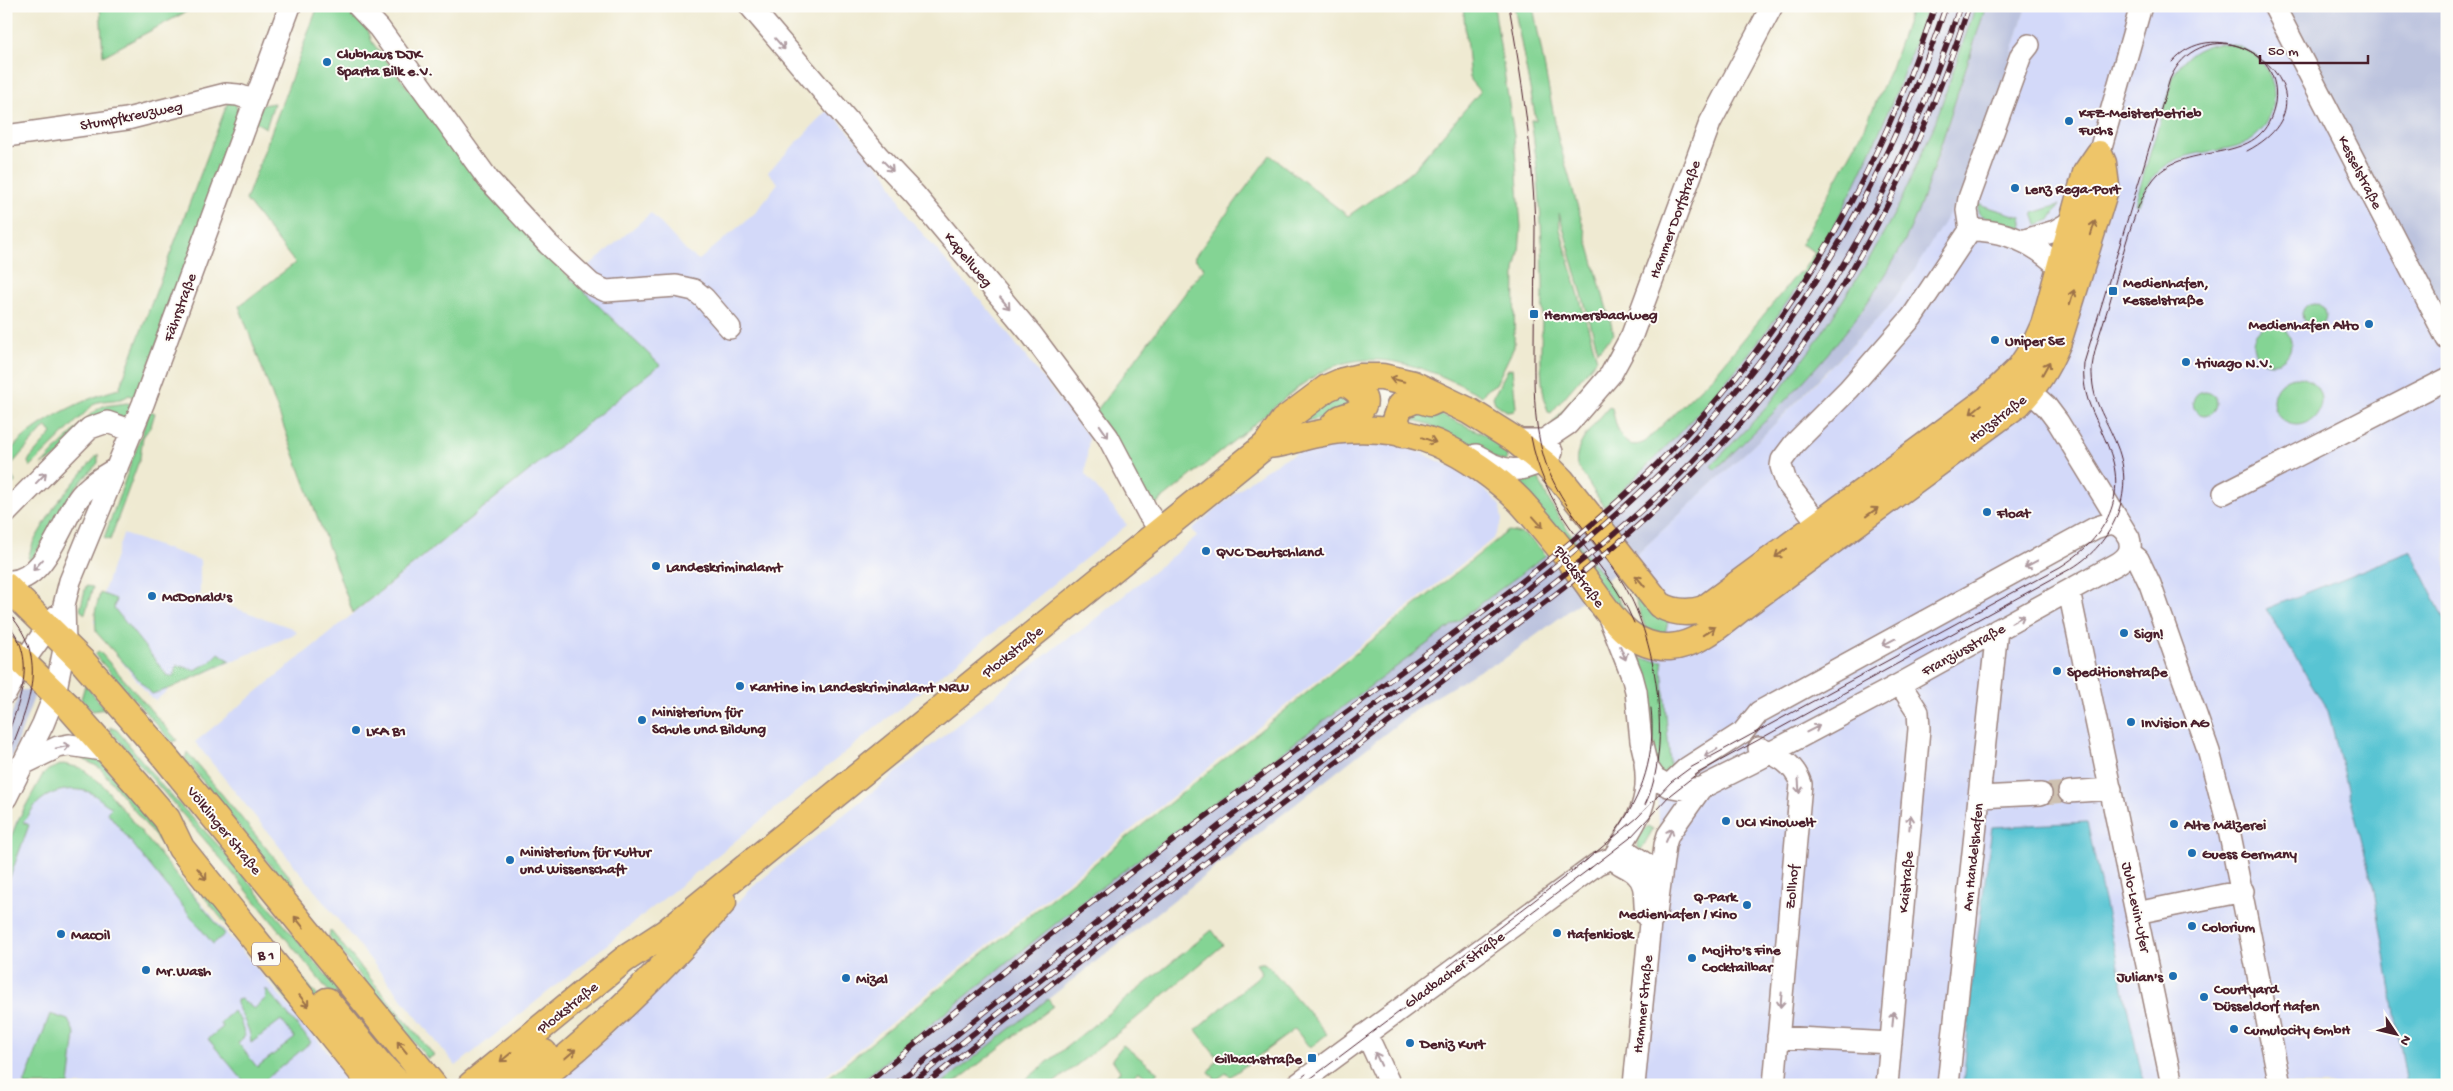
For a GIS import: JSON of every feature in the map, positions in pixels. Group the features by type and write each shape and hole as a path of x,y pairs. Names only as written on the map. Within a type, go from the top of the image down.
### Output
{"main road":[{"name":"Holzstraße","path":"1676,612 1704,609 1826,533 2018,404 2021,384 2029,356 2039,337 2086,173 2099,154"},
{"name":"Holzstraße","path":"2021,384 2045,369 2058,342 2106,186 2103,163 2099,154"},
{"name":"Plockstraße","path":"471,1085 625,959 665,933 1161,531 1266,445 1282,421 1327,388 1343,381 1359,377 1382,377 1413,384 1487,422 1515,440 1562,481 1656,600 1676,612"},
{"name":"Plockstraße","path":"1328,431 1341,418 1355,413 1361,406 1363,399 1359,390 1343,381"},
{"path":"1402,434 1395,420 1400,406 1417,399 1430,403 1442,398"},
{"name":"Plockstraße","path":"1266,445 1283,445 1340,429 1376,430 1417,436 1454,451 1478,467 1521,502 1557,545 1605,608"},
{"name":"Holzstraße","path":"1605,608 1629,634 1647,644 1669,647 1687,644 1708,633 1826,533"},
{"name":"Völklinger Straße","path":"6,586 56,636 135,722 433,1085"},
{"name":"B 1","path":"14,654 104,745 167,819 181,848 372,1085"},
{"path":"104,745 95,726 96,722 102,717 135,722"},
{"path":"167,819 193,838 218,866 380,1065 400,1085"},
{"path":"532,1085 602,1028 697,931 732,892 750,864"},
{"name":"Plockstraße","path":"505,1085 608,998 640,964 665,933"}],"street":[{"name":"Fährstraße","path":"6,798 39,732 55,694 56,636 70,581 133,431 290,6"},
{"path":"358,6 379,28 488,178 548,244 592,284 606,290 676,286 694,290 704,298 730,328"},
{"name":"Kapellweg","path":"750,6 872,150 915,195 1032,334 1108,438 1148,513 1161,531"},
{"name":"Hammer Dorfstraße","path":"1542,462 1618,363 1632,335 1710,123 1772,6"},
{"name":"Holzstraße","path":"2099,154 2141,6"},
{"name":"Kesselstraße","path":"2274,6 2447,339"},
{"path":"1826,533 1782,474 1781,466 1785,454 1860,377 1912,317 1970,230 1967,210 1973,187 2021,56 2029,45"},
{"name":"Stumpfkreuzweg","path":"6,136 127,119 226,94 238,95 255,101"},
{"path":"2024,240 2055,231 2072,221"},
{"path":"1970,230 1986,230 2024,240 2038,248 2060,268"},
{"path":"2224,493 2447,378"},
{"path":"2021,384 2058,422 2124,530 2131,544 2129,552 2138,559 2150,584 2209,752 2243,891 2280,1085"},
{"path":"6,513 90,428 107,422 133,431"},
{"name":"Hammer Dorfstraße","path":"1515,440 1544,440 1565,433"},
{"name":"Hammer Dorfstraße","path":"1562,481 1556,459 1565,433"},
{"path":"1454,451 1478,455 1494,465 1511,469 1525,468 1542,462"},
{"path":"6,581 19,581 25,578 40,564 80,497 97,480 117,468"},
{"path":"2075,541 2086,530 2093,513 2090,494 2083,480 2087,470"},
{"path":"1645,762 1652,775 1668,786 1687,768 1735,739 1747,728 1759,712 2075,541 2095,528 2111,523 2118,524 2124,530"},
{"name":"Franziusstraße","path":"1668,786 1683,790 1701,788 1900,684 2070,591 2117,564 2129,552"},
{"name":"Julo-Levin-Ufer","path":"2070,591 2172,1085"},
{"name":"Plockstraße","path":"1605,608 1632,676 1645,762"},
{"name":"Am Handelshafen","path":"1948,1085 1997,630"},
{"path":"6,693 14,654 56,636"},
{"name":"Kaistraße","path":"1887,1085 1919,729 1918,712 1900,684"},
{"path":"1747,728 1752,743 1770,752"},
{"path":"21,765 58,747 69,745 104,745"},
{"name":"Zollhof","path":"1770,752 1793,767 1800,784 1774,1085"},
{"path":"1613,858 1642,811 1648,786 1645,762"},
{"name":"Franziusstraße","path":"1659,883 1668,835 1701,788"},
{"path":"2069,792 2111,789"},
{"path":"1979,797 2041,794"},
{"path":"1613,858 1622,853 1635,855 1653,870 1659,883"},
{"name":"Hammer Straße","path":"1613,858 1618,864 1635,872 1641,879 1645,892 1646,914 1650,924"},
{"name":"Gladbacher Straße","path":"1297,1085 1590,869 1613,858"},
{"name":"Hammer Straße","path":"1634,1085 1650,924 1656,914 1659,883"},
{"path":"2146,911 2243,891"},
{"path":"1364,1035 1372,1046 1390,1085"},
{"path":"1778,1037 1891,1043"}],"shaded area":[{"path":"1928,6 1976,6 1934,126 1899,205 1868,261 1814,345 1767,407 1862,311 1906,238 1934,168 1986,6 2026,6 1997,102 1963,191 1912,274 1886,310 1758,441 1632,559 1566,613 1500,662 1484,668 1419,707 939,1085 856,1085 1091,895 1546,555 1587,522 1648,466 1724,383 1784,305 1821,249 1873,147 1900,83"},
{"path":"2026,6 2269,6 2447,326 2445,1085 1642,1085 1663,876 1641,574 1632,559 1758,441 1828,370 1886,310 1912,274 1997,102"},
{"path":"2269,6 2447,6 2447,326"},
{"path":"829,109 886,174 909,218 993,315 1089,437 1085,474 1127,525 456,1066 195,742 660,365 572,280 651,213 688,253 699,260 755,213 778,183 768,172"},
{"path":"1368,441 1395,445 1422,453 1455,469 1491,495 1500,506 1502,521 1494,538 814,1085 553,1085 664,984 752,887 1072,634 1079,632 1197,536 1192,529 1251,480 1280,461 1299,452 1326,444"},
{"path":"123,534 200,560 200,596 292,628 297,633 171,688 156,700 151,698 97,631 94,621"},
{"path":"20,690 28,690 35,694 6,774 6,730"},
{"path":"99,783 356,1085 6,1085 6,849 16,822 37,786"}],"green space":[{"path":"100,6 197,6 103,56"},
{"path":"318,6 344,6 366,24 372,42 490,194 572,280 660,365 353,613 239,306 295,263 246,200"},
{"path":"1463,6 1494,6 1514,136 1521,227 1515,270 1514,347 1496,384 1486,390 1482,396 1444,377 1424,369 1403,364 1382,360 1361,360 1340,364 1320,373 1295,390 1151,508 1094,414 1204,268 1194,258 1270,155 1348,216 1411,172 1480,92 1470,80"},
{"path":"1514,6 1533,6 1558,138 1614,334 1598,351 1559,213 1560,229 1597,359 1551,413 1548,412 1544,396 1541,364 1542,240 1531,120 1536,120"},
{"path":"1912,6 1928,6 1905,69 1867,160 1837,220 1799,285 1775,319 1722,386 1665,448 1604,507 1577,465 1578,449 1582,442 1609,407 1612,408 1615,422 1625,441 1637,445 1645,442 1715,374 1798,273 1802,272 1815,252 1801,244 1863,131 1891,68"},
{"path":"1976,6 1986,6 1932,171 1911,227 1887,273 1844,334 1820,363 1769,418 1715,470 1711,466 1767,407 1814,345 1868,261 1899,205 1934,126"},
{"path":"2218,43 2233,45 2247,50 2259,59 2268,72 2272,82 2274,97 2273,108 2264,128 2254,138 2243,144 2188,156 2168,164 2152,179 2139,204 2135,203 2174,74 2182,62 2192,53"},
{"path":"229,99 234,100 240,117 137,398 129,395 122,399 95,403 30,467 28,462 30,458 52,433 46,426 12,464 12,476 15,482 6,491 6,457 27,435 41,424 73,406 119,389"},
{"path":"274,103 266,128 255,122 262,105"},
{"path":"1978,204 2021,217 2023,229 1981,216 1978,212"},
{"path":"2059,205 2050,220 2037,225 2033,213"},
{"path":"2309,303 2319,303 2326,310 2326,320 2319,327 2309,327 2302,320 2302,310"},
{"path":"2272,325 2285,331 2291,344 2285,357 2272,363 2259,357 2253,344 2259,331"},
{"path":"1618,343 1603,368 1561,420 1552,424"},
{"path":"1512,368 1516,407 1514,411 1508,412 1495,403 1493,397 1508,369"},
{"path":"2292,377 2302,377 2311,381 2317,387 2321,401 2317,415 2311,421 2302,425 2292,425 2283,421 2277,415 2273,406 2273,396 2277,387 2283,381"},
{"path":"2205,391 2214,394 2217,403 2214,412 2205,415 2196,412 2193,403 2196,394"},
{"path":"1340,393 1351,399 1341,413 1298,423"},
{"path":"127,403 133,405 123,420 41,465 92,413 103,406"},
{"path":"1429,409 1508,445 1506,462 1490,456 1428,424 1408,418 1410,411"},
{"path":"150,411 155,413 151,426 143,437 140,458 110,540 104,538"},
{"path":"98,454 98,463 76,487 31,561 28,558 33,543 56,504"},
{"path":"1537,473 1555,511 1604,578 1627,614 1624,615 1514,480"},
{"path":"1508,531 1525,536 1534,542 1546,555 1091,895 856,1085 819,1085"},
{"path":"1628,585 1668,622 1665,633 1646,630 1635,598"},
{"path":"86,586 93,587 85,614 80,610"},
{"path":"100,593 116,599 114,608 167,675 173,677 177,665 194,670 209,663 219,653 230,661 171,688 152,694 96,632 95,612"},
{"path":"1632,650 1640,654 1641,659 1663,661 1671,776 1658,773"},
{"path":"98,651 177,740 172,742 95,655"},
{"path":"85,685 106,709 93,711 81,699"},
{"path":"110,727 117,730 163,787 219,846 417,1085 379,1085 209,864 357,1044 365,1036 222,860 110,730"},
{"path":"75,750 102,763 316,1025 313,1032 100,768 83,759"},
{"path":"187,752 295,883 290,885 285,883 185,759"},
{"path":"63,764 81,768 102,784 225,934 213,944 107,812 112,807 92,793 81,790 59,791 45,797 34,807 23,822 29,825 6,888 6,850 17,822 42,776 48,770"},
{"path":"1648,826 1653,829 1641,850 1637,847 1637,837"},
{"path":"330,930 434,1055 428,1059 329,937"},
{"path":"1212,930 1223,945 1127,1026 1051,1085 1019,1085"},
{"path":"1264,963 1271,969 1327,1034 1310,1048 1295,1029 1230,1077 1226,1073 1216,1080 1209,1072 1218,1058 1196,1030 1262,973 1256,964"},
{"path":"266,989 311,1042 259,1085 247,1085 208,1039 223,1027 220,1023 233,1011 240,1020 245,1036 238,1043 257,1067 295,1038 281,1020 251,1043 249,1030 238,1008 237,1000 241,999 254,1009 266,998"},
{"path":"1048,999 1053,1006 952,1085 940,1085"},
{"path":"50,1014 68,1020 75,1034 69,1085 24,1085"},
{"path":"1123,1045 1158,1072 1151,1081 1138,1071 1127,1085 1110,1085 1120,1071 1112,1059"}],"water":[{"path":"2411,551 2447,623 2447,1085 2407,1085 2374,890 2328,711 2266,609"},
{"path":"2087,822 2144,1085 1963,1085 1973,973 1992,827"}],"tunnel":[{"path":"2041,794 2069,792"}],"tram line":[{"path":"1509,6 1526,116 1534,199 1534,378 1536,421 1546,464 1553,480 1570,510 1621,580 1644,630 1652,659 1659,722 1658,753 1654,781 1645,805"},
{"path":"2172,62 2194,46 2220,42 2245,49 2267,63 2282,83 2286,106 2275,129 2247,151"},
{"path":"1583,863 1637,818 1671,782 1690,768 2060,567 2075,557 2099,532 2108,517 2116,485 2109,449 2087,398 2084,363 2170,79 2183,60 2200,48 2219,44 2238,46 2255,54 2268,68 2275,86 2274,108 2266,126 2255,139 2240,146 2188,158 2172,164 2158,174 2149,185 2142,199 2129,234 2097,342 2092,367 2096,400 2117,446 2124,481 2122,499 2117,515 2099,545 2072,568 1698,773 1670,795 1630,838 1588,870"},
{"path":"1531,437 1541,473 1557,506 1621,597 1634,623"},
{"path":"6,610 20,629 29,647 32,666 32,684 28,703 6,762"},
{"path":"6,622 16,635 22,650 24,664 21,694 6,739"},
{"path":"1615,832 1633,804 1645,774 1651,741 1651,708"},
{"path":"1448,967 1588,859"},
{"path":"1302,1085 1592,867"},
{"path":"1292,1085 1306,1074"}],"railway":[{"path":"865,1085 1037,945 1121,880 1523,580 1566,546 1649,472 1697,422 1742,369 1783,314 1820,256 1854,197 1884,135 1911,71 1935,6"},
{"path":"894,1085 1258,795 1529,588 1613,517 1653,480 1703,429 1749,375 1790,319 1828,261 1863,201 1894,138 1946,6"},
{"path":"909,1085 1162,884 1578,564 1649,504 1693,461 1738,411 1780,359 1818,305 1852,249 1884,191 1912,131 1938,69 1960,6"},
{"path":"924,1085 1151,905 1570,583 1670,497 1693,474 1739,426 1795,356 1827,310 1856,263 1908,163 1951,60 1969,6"}],"place":[{"name":"Clubhaus DJK Sparta Bilk e.V.","path":"327,62"},
{"name":"KFZ-Meisterbetrieb Fuchs","path":"2069,121"},
{"name":"Lenz Rega-Port","path":"2015,188"},
{"name":"Medienhafen, Kesselstraße","path":"2113,291"},
{"name":"Hemmersbachweg","path":"1534,314"},
{"name":"Medienhafen Alto","path":"2369,324"},
{"name":"Uniper SE","path":"1995,340"},
{"name":"trivago N.V.","path":"2186,362"},
{"name":"Float","path":"1987,512"},
{"name":"QVC Deutschland","path":"1206,551"},
{"name":"Landeskriminalamt","path":"656,566"},
{"name":"McDonald's","path":"152,596"},
{"name":"Sign!","path":"2124,633"},
{"name":"Speditionstraße","path":"2057,671"},
{"name":"Kantine im Landeskriminalamt NRW","path":"740,686"},
{"name":"Ministerium für Schule und Bildung","path":"642,720"},
{"name":"InVision AG","path":"2131,722"},
{"name":"LKA B1","path":"356,730"},
{"name":"UCI Kinowelt","path":"1726,821"},
{"name":"Alte Mälzerei","path":"2174,824"},
{"name":"Guess Germany","path":"2192,853"},
{"name":"Ministerium für Kultur und Wissenschaft","path":"510,860"},
{"name":"Q-Park Medienhafen / Kino","path":"1747,905"},
{"name":"Colorium","path":"2192,926"},
{"name":"Hafenkiosk","path":"1557,933"},
{"name":"MacOil","path":"61,934"},
{"name":"Mojito's Fine Cocktailbar","path":"1692,958"},
{"name":"Mr.Wash","path":"146,970"},
{"name":"Julian's","path":"2173,976"},
{"name":"Mizal","path":"846,978"},
{"name":"Courtyard Düsseldorf Hafen","path":"2204,997"},
{"name":"Cumulocity GmbH","path":"2234,1029"},
{"name":"Deniz Kurt","path":"1410,1043"},
{"name":"Gilbachstraße","path":"1312,1058"}]}
